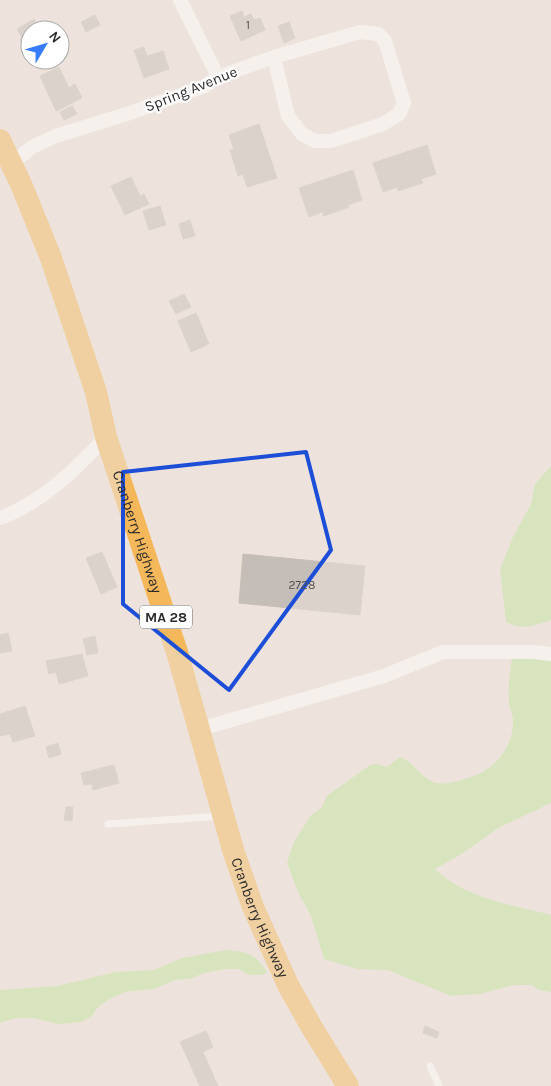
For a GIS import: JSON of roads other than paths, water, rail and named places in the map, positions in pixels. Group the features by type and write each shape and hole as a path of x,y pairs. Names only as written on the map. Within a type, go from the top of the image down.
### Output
{"main road":[{"name":"Cranberry Highway","path":"0,140 21,184 54,267 96,392 106,437 164,610 242,878 274,956 311,1026 348,1086"}],"street":[{"path":"180,0 218,77"},
{"name":"Spring Avenue","path":"11,164 19,156 47,139 147,107 205,86 218,77 274,57 360,32 378,34 385,41 404,103 399,114 383,124 331,141 315,141 302,134 288,116 274,57"},
{"path":"0,518 18,510 47,492 77,467 106,437"},
{"path":"200,729 384,676 443,652 534,652 551,654"}],"lane":[{"path":"108,824 224,816"},
{"path":"430,1066 439,1086"}]}
